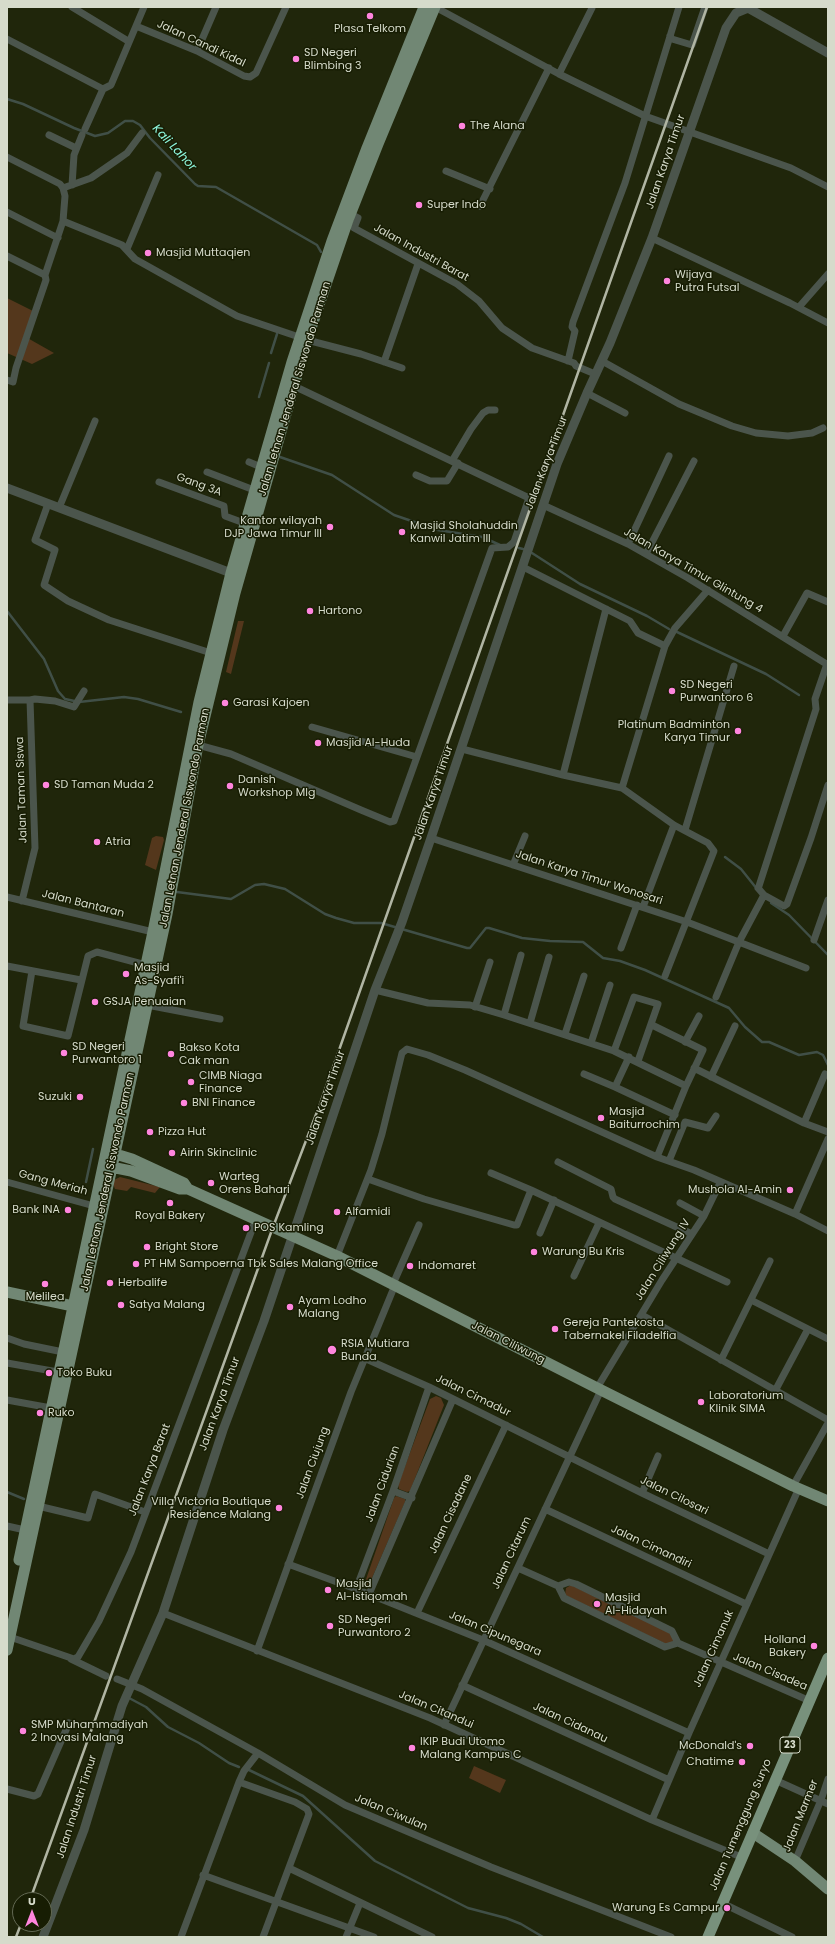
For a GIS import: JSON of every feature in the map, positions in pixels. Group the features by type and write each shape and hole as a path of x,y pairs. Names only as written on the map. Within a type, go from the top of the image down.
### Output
{"highway":[{"name":"Jalan Tumenggung Suryo","path":"708,1937 741,1857 753,1833 828,1658"}],"main road":[{"name":"Jalan Letnan Jenderal Siswondo Parman","path":"111,1153 146,965 178,827 210,653 244,523 366,148 424,7"},
{"name":"Jalan Letnan Jenderal Siswondo Parman","path":"189,770 198,745 236,587 294,386 303,339 350,214 435,7"},
{"name":"Jalan Letnan Jenderal Siswondo Parman","path":"7,1650 108,1166 167,914 178,827"},
{"name":"Jalan Ciliwung","path":"111,1153 132,1158 184,1183 188,1189"},
{"name":"Jalan Letnan Jenderal Siswondo Parman","path":"7,1616 94,1206 108,1166"},
{"name":"Jalan Ciliwung","path":"108,1166 131,1171 180,1189 188,1189 337,1256 796,1487 828,1500"},
{"path":"7,1292 73,1306"},
{"path":"753,1833 794,1861 828,1889"}],"street":[{"path":"72,7 128,41"},
{"path":"72,185 76,148 103,89 111,85 128,41 144,7"},
{"path":"197,51 216,7"},
{"name":"Jalan Candi Kidal","path":"136,26 197,51 244,76 252,76 256,73 286,7"},
{"path":"435,7 559,74 645,116 689,133 791,168 828,187"},
{"path":"568,361 575,332 572,326 573,322 625,182 680,7"},
{"path":"670,36 672,39 692,45 705,7"},
{"path":"559,74 592,8"},
{"name":"Jalan Karya Timur","path":"133,1685 163,1613 223,1430 293,1236 375,990 402,922 462,749 557,464 595,374 602,361 652,238 726,28 736,13 745,8 828,53"},
{"path":"7,39 103,89"},
{"path":"480,206 490,189 549,68"},
{"path":"63,188 91,178 117,160 127,153 142,133"},
{"path":"49,136 76,148"},
{"path":"7,157 60,184 63,188 65,196 63,221 45,275 46,280 16,368 13,382 7,380"},
{"path":"446,171 490,189"},
{"path":"128,249 158,175"},
{"path":"7,212 58,238"},
{"name":"Jalan Industri Barat","path":"350,214 358,218 354,228 457,284 479,301 502,328 532,348 568,361 595,374"},
{"path":"63,221 122,245 128,249 135,259 237,316 303,339 402,368"},
{"path":"652,238 799,307 828,323"},
{"path":"7,256 45,275"},
{"path":"384,362 418,264"},
{"path":"799,307 828,274"},
{"path":"602,361 680,404 732,426 756,433 788,436 812,433 823,428"},
{"path":"198,745 231,754 390,822 394,822 492,548 508,547 514,542 529,498 294,386"},
{"path":"587,393 625,413"},
{"path":"416,476 430,481 447,481 471,429 488,410 495,410"},
{"path":"58,508 95,421"},
{"path":"628,544 669,456"},
{"path":"646,554 694,460"},
{"path":"249,462 261,467"},
{"name":"Gang 3A","path":"207,472 254,490"},
{"name":"Gang 3A","path":"159,482 224,506 225,516 244,523"},
{"path":"7,488 231,573"},
{"path":"48,504 35,540 55,550 44,585 68,601 109,620 210,653"},
{"name":"Jalan Karya Timur Glintung 4","path":"543,505 628,544 646,554 708,590 828,664"},
{"path":"523,567 630,621 638,633 666,646"},
{"path":"622,788 666,646 675,628 708,590"},
{"path":"783,636 807,593 809,592 828,602"},
{"path":"563,775 606,609"},
{"path":"828,664 815,699 816,709 758,888 764,894 784,906 811,838 828,786"},
{"path":"685,830 734,666"},
{"path":"7,700 30,700 36,698 55,701 74,707 84,691"},
{"name":"Jalan Taman Siswa","path":"22,901 35,848 30,700"},
{"path":"312,727 417,757"},
{"path":"462,749 563,775 622,788 674,825 708,844 714,851 665,976"},
{"path":"621,948 674,825"},
{"path":"513,865 525,836"},
{"name":"Jalan Karya Timur Wonosari","path":"431,838 687,922 806,968"},
{"path":"716,997 739,942 764,894"},
{"name":"Jalan Bantaran","path":"7,897 153,932"},
{"path":"814,940 828,900"},
{"path":"32,971 23,1026 68,1036 88,956 96,952 146,965"},
{"path":"504,1015 521,955"},
{"path":"530,1023 549,957"},
{"path":"475,1007 490,962"},
{"path":"7,966 82,980"},
{"path":"564,1034 584,976"},
{"path":"591,1043 610,985"},
{"path":"375,990 424,1002 462,1004 530,1023 614,1050 686,1086"},
{"path":"614,1050 634,997 658,1005 638,1061"},
{"path":"146,1005 220,1019"},
{"path":"685,1042 698,1016"},
{"path":"652,1025 703,1050 686,1086 657,1157"},
{"path":"711,1077 735,1026"},
{"path":"337,1256 368,1179 382,1134 402,1053 407,1049 428,1055 464,1070 657,1157 694,1170 720,1183 795,1214 828,1231"},
{"path":"615,1086 629,1057"},
{"path":"694,1068 804,1123 828,1132"},
{"path":"584,1074 615,1086 675,1115"},
{"path":"804,1123 825,1074"},
{"path":"669,1161 685,1122 708,1128 716,1116"},
{"path":"795,1214 828,1139"},
{"path":"558,1162 611,1189 615,1199 692,1234"},
{"path":"491,1173 554,1200 599,1223 727,1282"},
{"path":"368,1179 424,1199 514,1225 517,1225 531,1190"},
{"name":"Gang Meriah","path":"7,1182 94,1206"},
{"name":"Jalan Ciliwung IV","path":"599,1389 676,1258 704,1216 720,1183"},
{"path":"540,1233 554,1200"},
{"path":"680,1203 704,1216"},
{"name":"Jalan Karya Barat","path":"71,1659 78,1657 100,1621 132,1552 256,1219"},
{"path":"574,1276 599,1223"},
{"name":"Jalan Ciujung","path":"257,1651 364,1358 419,1226"},
{"path":"722,1360 770,1260"},
{"path":"751,1300 828,1339"},
{"path":"642,1315 828,1420"},
{"path":"775,1391 808,1329"},
{"path":"7,1338 24,1344 63,1352"},
{"name":"Jalan Cimadur","path":"364,1358 429,1387 570,1457"},
{"path":"7,1364 58,1372"},
{"name":"Jalan Cidurian","path":"356,1589 393,1491 429,1387"},
{"name":"Jalan Citarum","path":"444,1725 570,1457 599,1389"},
{"path":"369,1594 412,1498 453,1399"},
{"path":"7,1400 51,1408"},
{"name":"Jalan Cimanuk","path":"652,1820 769,1554 796,1487 828,1423"},
{"name":"Jalan Cisadane","path":"417,1612 506,1425"},
{"path":"642,1493 658,1456"},
{"name":"Jalan Cilosari","path":"570,1457 769,1554"},
{"path":"393,1491 412,1498"},
{"path":"38,1506 88,1518 95,1494 146,1512"},
{"name":"Jalan Cimandiri","path":"545,1509 746,1604"},
{"path":"7,1526 25,1530"},
{"name":"Jalan Cipunegara","path":"288,1564 417,1612 483,1640 689,1733"},
{"name":"Jalan Cisadea","path":"518,1568 558,1586 564,1598 665,1647 678,1643"},
{"name":"Jalan Cisadea","path":"558,1586 569,1582 576,1584 672,1631 678,1643 810,1701"},
{"name":"Jalan Citandui","path":"163,1613 444,1725 652,1820 741,1857"},
{"path":"10,1637 71,1659 106,1676"},
{"name":"Jalan Ciwulan","path":"117,1679 133,1685 258,1753 344,1805 491,1867 671,1937"},
{"name":"Jalan Industri Timur","path":"43,1937 84,1830 126,1698 133,1685"},
{"name":"Jalan Cidanau","path":"462,1685 669,1780"},
{"path":"7,1789 34,1796 38,1794 69,1723"},
{"path":"181,1937 239,1782 244,1771 258,1753"},
{"name":"Jalan Marmer","path":"794,1861 825,1802 828,1779"},
{"path":"775,1780 825,1802"},
{"path":"239,1782 295,1802 307,1809 308,1818 263,1937"},
{"path":"288,1868 432,1937"},
{"path":"203,1875 276,1900 374,1937"},
{"path":"346,1937 360,1903"},
{"path":"722,1903 792,1937"}],"shaded area":[{"path":"7,298 33,311 24,336 54,353 32,364 7,353"},
{"path":"238,621 244,621 231,674 226,672"},
{"path":"156,836 163,837 164,840 156,870 145,865 152,838"},
{"path":"120,1177 160,1187 155,1193 131,1187 127,1191 115,1189 113,1184 114,1180"},
{"path":"436,1396 441,1398 444,1405 410,1491 407,1492 399,1489 398,1485 430,1399"},
{"path":"396,1496 405,1499 405,1502 369,1585 365,1587 364,1585 394,1498"},
{"path":"571,1585 670,1633 674,1640 668,1645 565,1595 566,1588"},
{"path":"474,1766 506,1780 500,1793 469,1778"}],"waterway":[{"name":"Kali Lahor","path":"7,99 23,104 74,128 95,136 108,133 125,121 133,121 140,125 150,138 195,184 198,186 216,187 317,245 321,252"},
{"path":"271,353 277,334"},
{"path":"259,397 269,363"},
{"path":"280,457 332,475 394,515 438,530 482,537 500,545"},
{"path":"519,548 523,549"},
{"path":"532,553 580,584 647,616 669,629"},
{"path":"7,611 44,659 58,691 65,699 79,702 124,697 138,699 181,712"},
{"path":"677,632 766,674 799,695"},
{"path":"725,857 741,869 757,889"},
{"path":"177,892 231,899 255,885 264,884 285,889 325,914 336,918 354,923 381,923 467,948 470,948 486,928 522,938 583,942 603,958 620,961 645,970 729,1008 745,1027 762,1042 769,1042 799,1055 817,1052 823,1055 828,1065"},
{"path":"771,903 789,915 828,955"},
{"path":"86,1182 93,1149"},
{"path":"7,1492 24,1499"},
{"path":"129,1698 146,1707 168,1727 199,1743 229,1763 239,1767"},
{"path":"249,1770 303,1796 375,1861 468,1908 506,1918 521,1924 543,1937"}],"railway":[{"path":"33,1892 273,1227 320,1104 707,7"},
{"path":"16,1937 18,1932"}],"place":[{"name":"Plasa Telkom","path":"370,16"},
{"name":"SD Negeri Blimbing 3","path":"296,59"},
{"name":"The Alana","path":"462,126"},
{"name":"Super Indo","path":"419,205"},
{"name":"Masjid Muttaqien","path":"148,253"},
{"name":"Wijaya Putra Futsal","path":"667,281"},
{"name":"Kantor wilayah DJP Jawa Timur III","path":"330,527"},
{"name":"Masjid Sholahuddin Kanwil Jatim III","path":"402,532"},
{"name":"Hartono","path":"310,611"},
{"name":"SD Negeri Purwantoro 6","path":"672,691"},
{"name":"Garasi Kajoen","path":"225,703"},
{"name":"Platinum Badminton Karya Timur","path":"738,731"},
{"name":"Masjid Al-Huda","path":"318,743"},
{"name":"SD Taman Muda 2","path":"46,785"},
{"name":"Danish Workshop Mlg","path":"230,786"},
{"name":"Atria","path":"97,842"},
{"name":"Masjid As-Syafi'i","path":"126,974"},
{"name":"GSJA Penuaian","path":"95,1002"},
{"name":"SD Negeri Purwantoro 1","path":"64,1053"},
{"name":"Bakso Kota Cak man","path":"171,1054"},
{"name":"CIMB Niaga Finance","path":"191,1082"},
{"name":"Suzuki","path":"80,1097"},
{"name":"BNI Finance","path":"184,1103"},
{"name":"Masjid Baiturrochim","path":"601,1118"},
{"name":"Pizza Hut","path":"150,1132"},
{"name":"Airin Skinclinic","path":"172,1153"},
{"name":"Warteg Orens Bahari","path":"211,1183"},
{"name":"Mushola Al-Amin","path":"790,1190"},
{"name":"Royal Bakery","path":"170,1203"},
{"name":"Bank INA","path":"68,1210"},
{"name":"Alfamidi","path":"337,1212"},
{"name":"POS Kamling","path":"246,1228"},
{"name":"Bright Store","path":"147,1247"},
{"name":"Warung Bu Kris","path":"534,1252"},
{"name":"PT HM Sampoerna Tbk Sales Malang Office","path":"136,1264"},
{"name":"Indomaret","path":"410,1266"},
{"name":"Herbalife","path":"110,1283"},
{"name":"Melilea","path":"45,1284"},
{"name":"Satya Malang","path":"121,1305"},
{"name":"Ayam Lodho Malang","path":"290,1307"},
{"name":"Gereja Pantekosta Tabernakel Filadelfia","path":"555,1329"},
{"name":"RSIA Mutiara Bunda","path":"332,1350"},
{"name":"Toko Buku","path":"49,1373"},
{"name":"Laboratorium Klinik SIMA","path":"701,1402"},
{"name":"Ruko","path":"40,1413"},
{"name":"Villa Victoria Boutique Residence Malang","path":"279,1508"},
{"name":"Masjid Al-Istiqomah","path":"328,1590"},
{"name":"Masjid Al-Hidayah","path":"597,1604"},
{"name":"SD Negeri Purwantoro 2","path":"330,1626"},
{"name":"Holland Bakery","path":"814,1646"},
{"name":"SMP Muhammadiyah 2 Inovasi Malang","path":"23,1731"},
{"name":"McDonald's","path":"750,1746"},
{"name":"IKIP Budi Utomo Malang Kampus C","path":"412,1748"},
{"name":"Chatime","path":"742,1762"},
{"name":"Warung Es Campur","path":"727,1908"}]}
